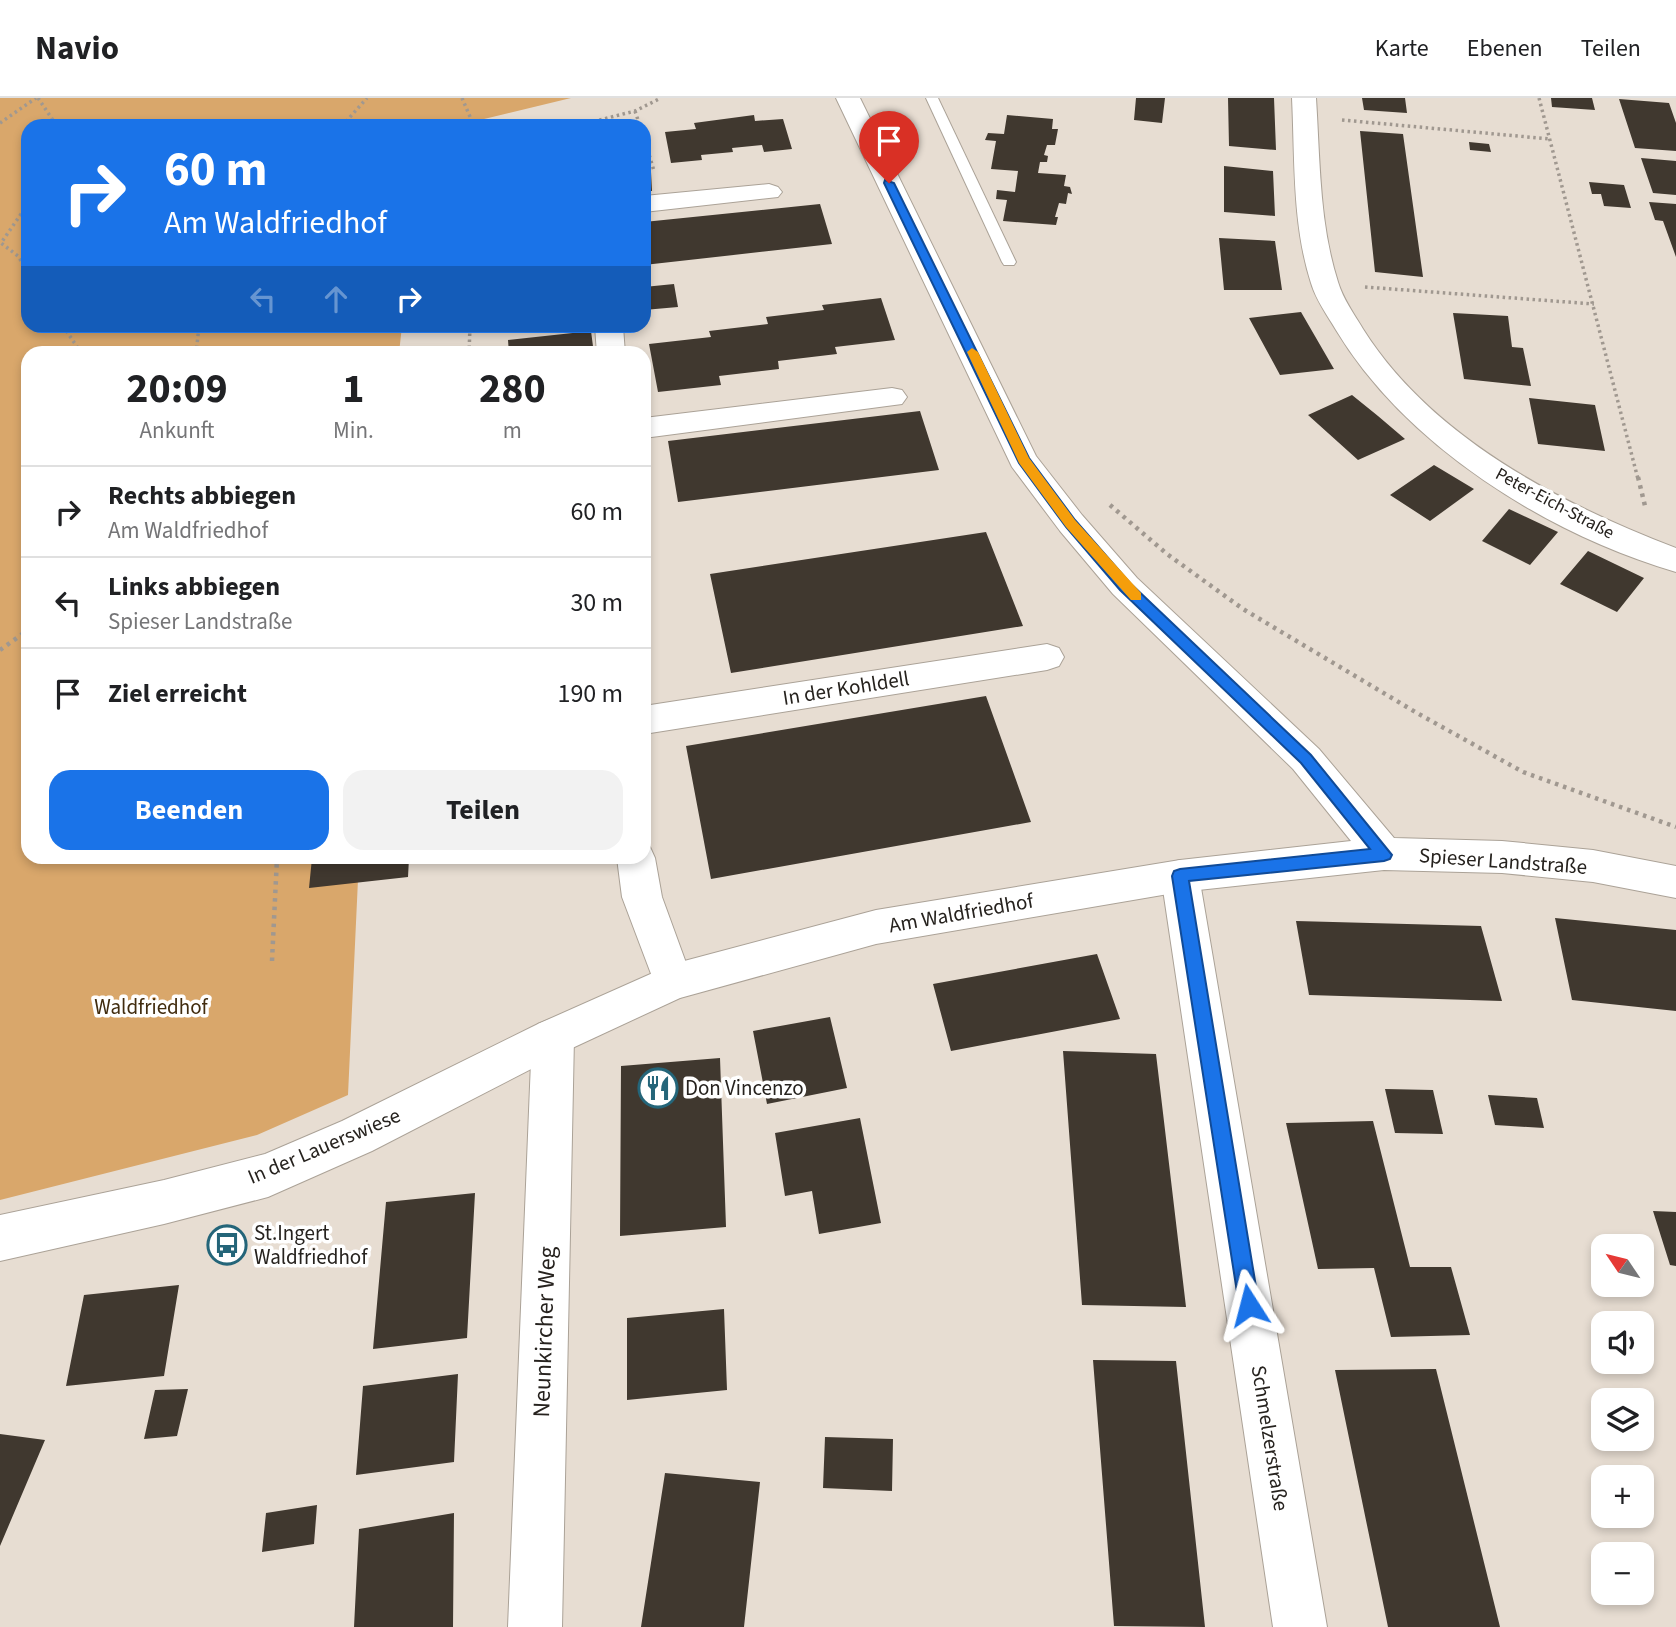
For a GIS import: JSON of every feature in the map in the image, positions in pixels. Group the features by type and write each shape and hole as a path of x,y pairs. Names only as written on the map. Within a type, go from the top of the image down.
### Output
{"street":[{"path":"848,98 1023,460 1071,523 1125,586 1306,759 1384,855"},
{"name":"Peter-Eich-Straße","path":"1304,108 1313,230 1325,284 1350,334 1386,381 1433,425 1502,477 1587,523 1666,557"},
{"path":"651,203 769,192"},
{"path":"651,427 892,397"},
{"name":"In der Kohldell","path":"651,719 1047,657"},
{"name":"Am Waldfriedhof","path":"554,1037 673,982 876,927 1180,876 1384,855"},
{"name":"Spieser Landstraße","path":"1384,855 1502,856 1594,866 1676,882"},
{"path":"637,864 642,897 673,982"},
{"name":"Schmelzerstraße","path":"1180,876 1300,1627"},
{"name":"In der Lauerswiese","path":"0,1238 164,1202 268,1175 357,1136 554,1037"},
{"name":"Neunkircher Weg","path":"535,1627 554,1037"}],"lane":[{"path":"932,98 1009,262"}],"path":[{"path":"0,123 37,98 52,119"},
{"path":"348,119 367,98"},
{"path":"462,98 471,119"},
{"path":"604,119 635,111 661,98"},
{"path":"1539,98 1666,557"},
{"path":"1304,108 1550,139"},
{"path":"635,111 638,119"},
{"path":"21,214 1,243 21,261"},
{"path":"1325,284 1594,304"},
{"path":"1107,502 1167,554 1243,610 1417,713 1523,772 1676,827"},
{"path":"0,650 21,635"},
{"path":"272,961 277,864"}],"green space":[{"name":"Waldfriedhof","path":"0,98 571,98 484,119 21,119 21,333 401,333 400,346 21,346 21,864 359,864 348,1095 257,1135 0,1200"}],"building":[{"path":"1136,98 1165,98 1162,123 1134,120"},
{"path":"1228,98 1274,98 1276,150 1229,146"},
{"path":"1362,98 1405,98 1407,113 1364,110"},
{"path":"1551,98 1592,98 1595,110 1552,107"},
{"path":"1619,99 1669,103 1676,123 1676,151 1635,148"},
{"path":"754,115 755,121 783,119 792,149 764,152 762,145 732,148 733,152 701,155 702,160 671,163 665,132 696,129 694,123"},
{"path":"1007,115 1053,119 1052,129 1058,129 1055,145 1047,145 1044,155 1048,156 1047,162 1040,162 1038,173 1066,175 1064,186 1070,187 1072,194 1068,193 1066,204 1059,203 1056,225 1003,221 1007,200 996,199 997,190 1015,192 1018,171 991,169 996,141 985,140 988,133 1004,134"},
{"path":"1360,131 1403,134 1423,277 1375,272"},
{"path":"1469,142 1489,144 1491,152 1470,150"},
{"path":"1641,158 1676,161 1676,195 1653,193"},
{"path":"1224,166 1273,171 1275,216 1224,212"},
{"path":"1589,182 1624,185 1631,208 1604,206 1601,194 1592,194"},
{"path":"1649,202 1676,204 1676,257 1663,221 1655,220"},
{"path":"820,204 832,244 651,264 651,221"},
{"path":"1219,238 1275,241 1282,290 1224,290"},
{"path":"674,284 678,307 651,309 651,286"},
{"path":"881,298 895,340 835,347 837,354 778,361 779,369 719,376 721,385 658,392 649,344 711,337 709,331 768,324 766,317 824,310 822,305"},
{"path":"1301,312 1334,369 1280,375 1249,318"},
{"path":"1453,313 1508,316 1512,347 1523,348 1531,386 1464,379"},
{"path":"591,333 593,346 508,346 508,340"},
{"path":"1352,395 1405,439 1358,460 1308,415"},
{"path":"1529,398 1595,405 1605,451 1538,444"},
{"path":"920,411 939,470 678,502 668,441"},
{"path":"1434,465 1474,489 1430,521 1390,495"},
{"path":"1509,509 1558,532 1530,565 1482,541"},
{"path":"986,532 1023,626 731,673 710,574"},
{"path":"1588,551 1644,578 1617,612 1560,584"},
{"path":"986,696 1031,822 711,879 686,746"},
{"path":"311,864 409,864 408,877 309,888"},
{"path":"1555,918 1676,930 1676,1011 1572,1000"},
{"path":"1296,921 1481,926 1502,1001 1309,995"},
{"path":"1097,954 1120,1019 951,1051 933,984"},
{"path":"830,1017 847,1088 767,1104 753,1031"},
{"path":"1063,1051 1156,1054 1186,1307 1082,1305"},
{"path":"720,1058 726,1227 620,1236 621,1066"},
{"path":"1385,1089 1433,1090 1443,1134 1395,1133"},
{"path":"1488,1095 1537,1098 1544,1128 1495,1125"},
{"path":"860,1118 881,1223 819,1234 812,1191 785,1196 775,1133"},
{"path":"1373,1121 1410,1267 1451,1267 1470,1335 1391,1337 1374,1268 1318,1269 1286,1123"},
{"path":"475,1193 467,1338 373,1349 386,1202"},
{"path":"1653,1211 1676,1212 1676,1266 1670,1265"},
{"path":"179,1285 164,1376 66,1386 84,1295"},
{"path":"724,1309 727,1390 627,1400 627,1318"},
{"path":"1093,1360 1176,1361 1205,1627 1114,1626"},
{"path":"1436,1369 1500,1627 1388,1627 1335,1370"},
{"path":"458,1374 454,1462 356,1475 363,1386"},
{"path":"188,1389 177,1436 144,1439 155,1390"},
{"path":"0,1434 45,1440 0,1546"},
{"path":"825,1437 893,1439 892,1491 823,1488"},
{"path":"665,1473 760,1482 744,1627 641,1627"},
{"path":"317,1505 314,1544 262,1552 266,1513"},
{"path":"454,1513 453,1627 354,1627 359,1529"}],"slow traffic":[{"path":"972,352 1023,460 1071,523 1136,597"}],"place":[{"name":"Don Vincenzo","path":"658,1088"},
{"name":"St.Ingert Waldfriedhof","path":"227,1245"}],"route":[{"path":"889,183 1023,460 1071,523 1125,586 1306,759 1384,855 1180,876 1249,1305"}]}
